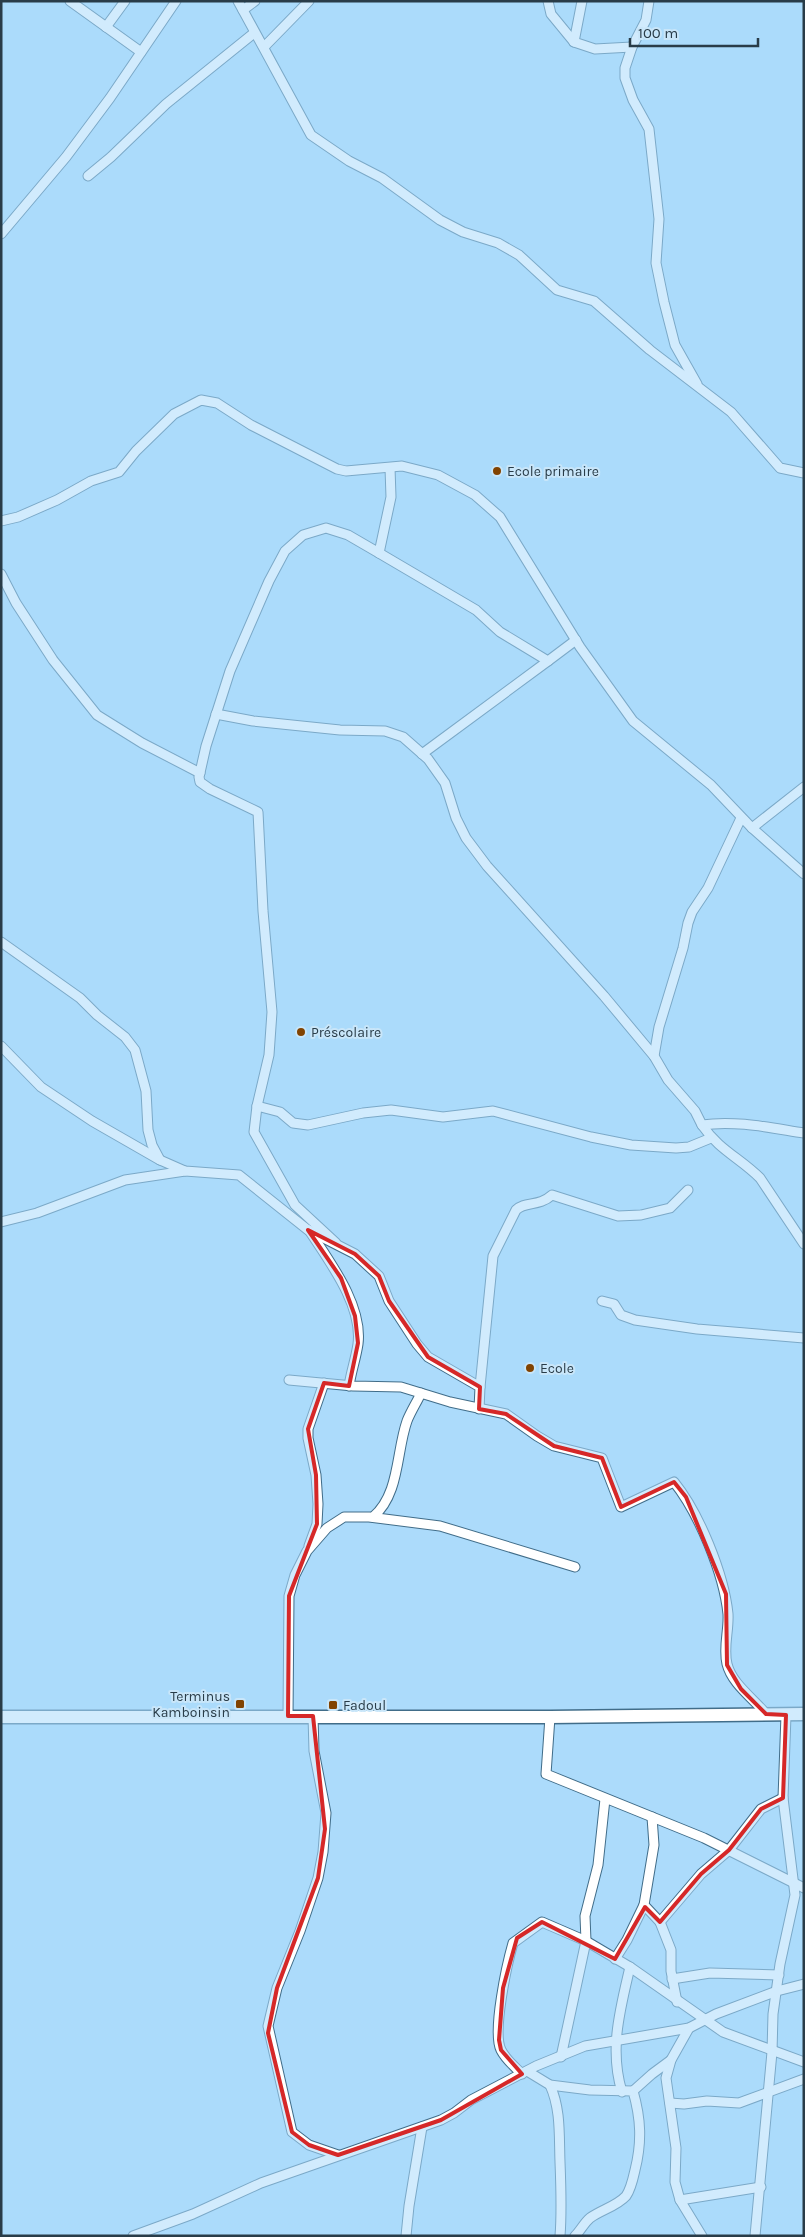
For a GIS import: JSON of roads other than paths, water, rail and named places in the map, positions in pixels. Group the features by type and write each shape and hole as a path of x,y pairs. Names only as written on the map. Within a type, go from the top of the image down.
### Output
{"main road":[{"path":"1,1717 550,1717 804,1714"}],"street":[{"path":"70,1 141,52"},
{"path":"106,27 125,1"},
{"path":"1,234 66,158 110,98 176,1"},
{"path":"238,1 254,34 264,46 311,136 349,161 376,175 440,220 463,232 498,243 519,256 556,290 594,301 650,350 731,412 780,468 804,473"},
{"path":"243,10 254,1"},
{"path":"264,46 308,1"},
{"path":"548,1 551,14 574,42 594,49 632,47"},
{"path":"574,42 582,1"},
{"path":"649,1 646,20 632,47 625,68 625,78 633,100 650,129 659,219 656,263 675,345 700,388"},
{"path":"88,176 166,104 254,34"},
{"path":"1,520 18,517 57,500 91,481 118,472 136,451 174,414 201,400 218,403 252,425 337,469 346,471 402,466 438,475 475,495 500,517 576,640 634,721 711,785 741,818 804,874"},
{"path":"379,553 391,497 390,468"},
{"path":"336,1243 295,1205 270,1164 254,1132 257,1106 269,1055 272,1012 263,911 258,812 210,789 200,782 200,773 230,671 269,581 285,551 303,535 326,528 348,535 476,610 500,632 548,661"},
{"path":"1,574 16,603 53,660 97,715 142,743 200,773"},
{"path":"422,754 576,640"},
{"path":"216,714 253,721 340,730 384,731 403,737 422,754 445,783 456,818 466,838 488,866 604,996 654,1056 668,1080 695,1111 711,1138 724,1151 752,1170 760,1178 804,1244"},
{"path":"752,828 804,787"},
{"path":"654,1056 659,1027 692,912 708,888 741,818"},
{"path":"1,942 80,998 97,1015 125,1036 135,1050 146,1091 148,1130 152,1145 160,1160"},
{"path":"1,1046 41,1087 92,1121 160,1160 185,1171"},
{"path":"257,1106 280,1112 293,1123 308,1125 364,1113 390,1110 443,1116 494,1111 591,1137 631,1145 689,1147 711,1138"},
{"path":"702,1125 716,1123 746,1125 804,1133"},
{"path":"1,1222 37,1213 125,1180 185,1171 239,1174 308,1230 355,1254 379,1276 389,1301 417,1344 428,1357 480,1387"},
{"path":"479,1408 493,1256 519,1206 544,1202 552,1195 618,1216 641,1215 670,1208 688,1190"},
{"path":"308,1230 341,1278 355,1316 358,1343 349,1386"},
{"path":"602,1301 614,1304 621,1315 635,1320 697,1329 804,1338"},
{"path":"289,1380 349,1386 401,1387 506,1414 536,1436 554,1446 602,1458 621,1507 674,1482 690,1506 719,1572 726,1594 728,1618 725,1649 727,1665 741,1689 753,1698 766,1714"},
{"path":"288,1716 289,1596 295,1574 307,1551 317,1524 316,1475 308,1438 308,1429 324,1383"},
{"path":"373,1517 385,1506 393,1483 408,1420 421,1393"},
{"path":"307,1551 326,1528 344,1517 373,1517 440,1526 575,1567"},
{"path":"755,2236 772,2052 773,2014 795,1895 783,1798 786,1714"},
{"path":"313,1716 314,1751 326,1813 323,1852 318,1878 300,1931 277,1988 268,2033 282,2082 292,2132 309,2145 338,2155"},
{"path":"550,1717 546,1774 729,1850 804,1888"},
{"path":"561,2056 586,1941 585,1916 598,1865 605,1798"},
{"path":"660,1922 701,1874 729,1850 761,1809 783,1798"},
{"path":"615,1959 644,1906 654,1845 652,1817"},
{"path":"795,1895 804,1903"},
{"path":"644,1906 660,1922 671,1950 672,1979 677,2002"},
{"path":"671,2060 633,2091 622,2092 550,2085 524,2072 508,2060 501,2050 499,2040 502,1996 513,1943 542,1922 586,1941 630,1967 677,2002 723,2032 772,2052 804,2062"},
{"path":"622,2092 616,2071 617,2040 619,2017 630,1967"},
{"path":"672,1979 710,1973 779,1975"},
{"path":"133,2236 193,2214 261,2183 422,2127 454,2113 471,2100 524,2072 585,2046 689,2028 705,2019 777,1991 804,1984"},
{"path":"689,2028 671,2060 666,2078 676,2148 675,2182 680,2200 702,2236"},
{"path":"670,2103 684,2104 707,2101 739,2103 804,2079"},
{"path":"550,2085 555,2097 559,2123 560,2236"},
{"path":"576,2236 590,2218 615,2205 630,2190 641,2143 641,2126 633,2091"},
{"path":"406,2236 422,2127"},
{"path":"680,2200 761,2187"}],"place":[{"name":"Ecole primaire","path":"497,471"},
{"name":"Préscolaire","path":"301,1032"},
{"name":"Ecole","path":"530,1368"},
{"name":"Terminus Kamboinsin","path":"240,1704"},
{"name":"Fadoul","path":"333,1705"}]}
